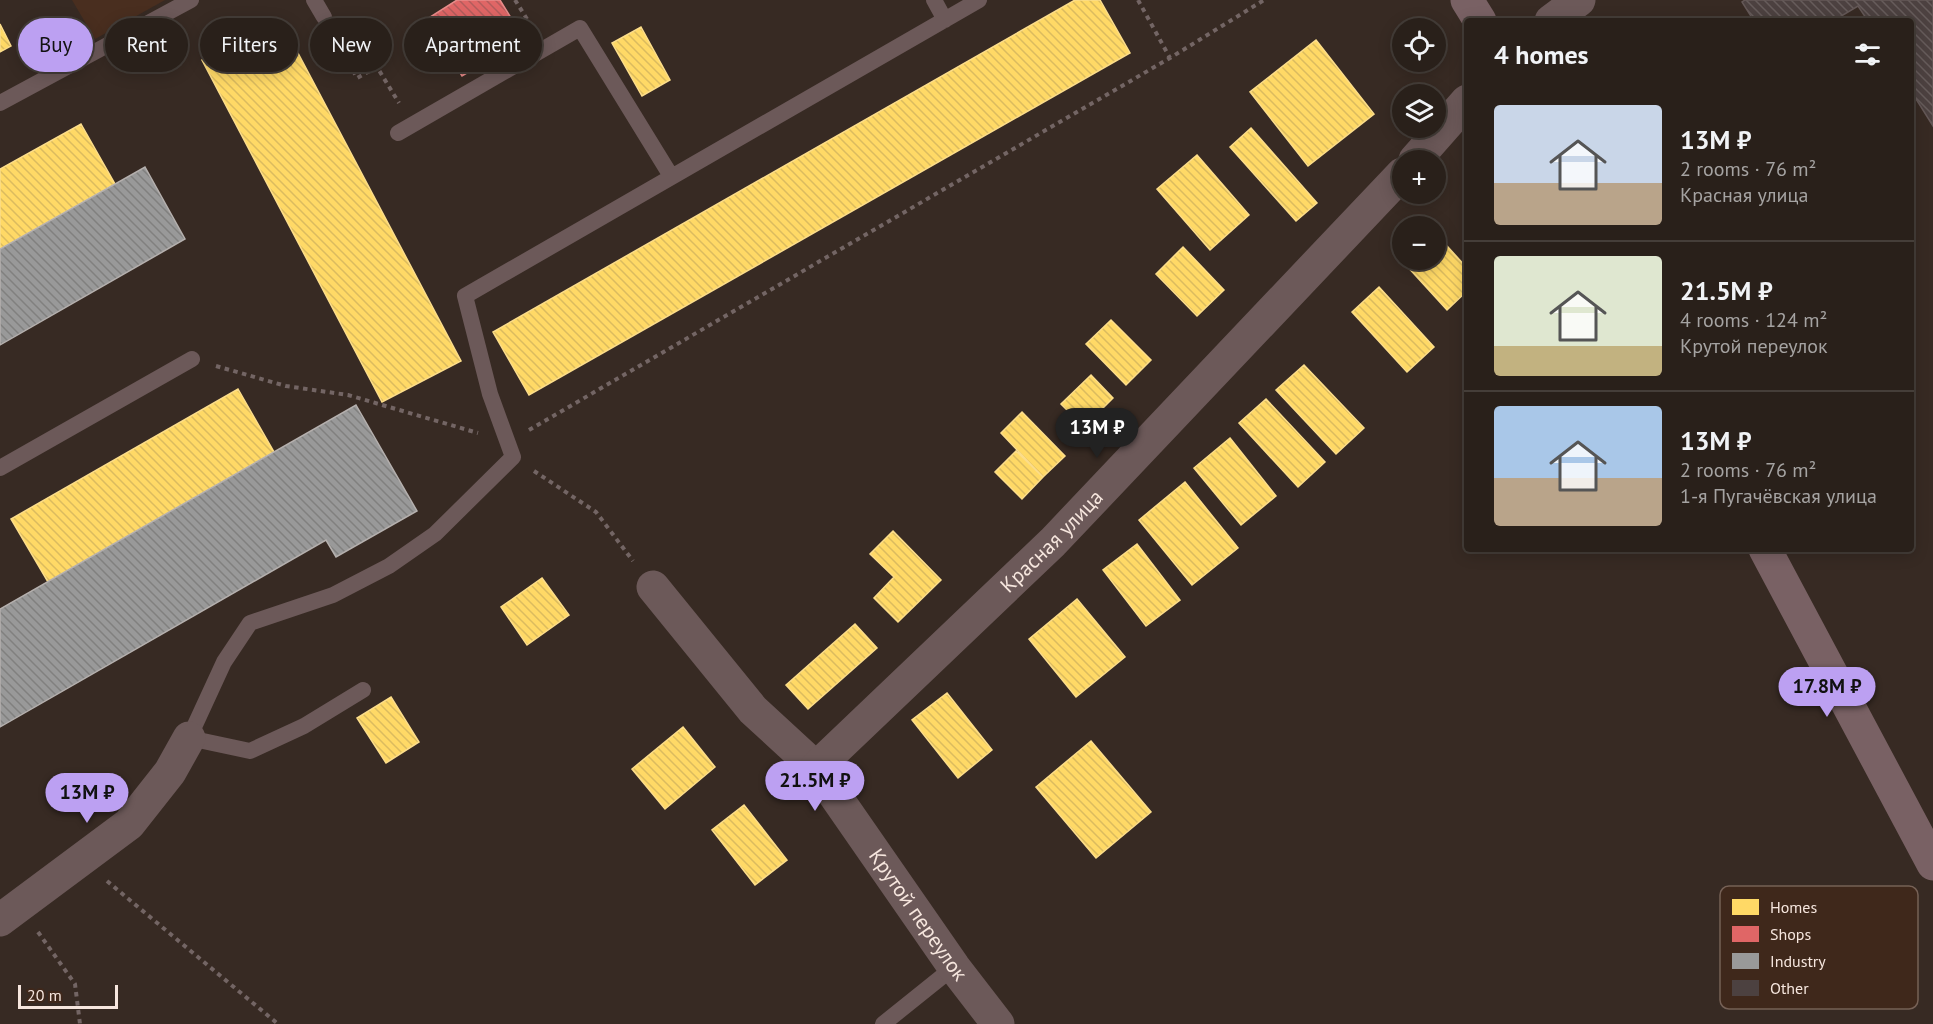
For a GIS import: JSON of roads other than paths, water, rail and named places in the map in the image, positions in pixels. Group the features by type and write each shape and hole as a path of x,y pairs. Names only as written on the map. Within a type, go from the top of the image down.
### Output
{"main road":[{"path":"1467,0 1478,18"},
{"path":"1767,552 1933,864"}],"street":[{"path":"1555,18 1579,0"},
{"path":"1424,150 1464,104"},
{"name":"Красная улица","path":"816,768 1053,542 1392,185"},
{"name":"Крутой переулок","path":"654,587 753,710 816,768 954,967 998,1023"},
{"path":"9,912 129,824 170,772 189,738"}],"lane":[{"path":"0,103 191,0"},
{"path":"314,0 324,17"},
{"path":"934,0 945,20"},
{"path":"363,690 304,726 250,751 189,738 224,662 250,623 333,595 389,566 435,534 510,449 490,394 465,296 980,0"},
{"path":"405,129 580,28 671,176"},
{"path":"0,468 192,359"},
{"path":"883,1024 954,967"}]}
